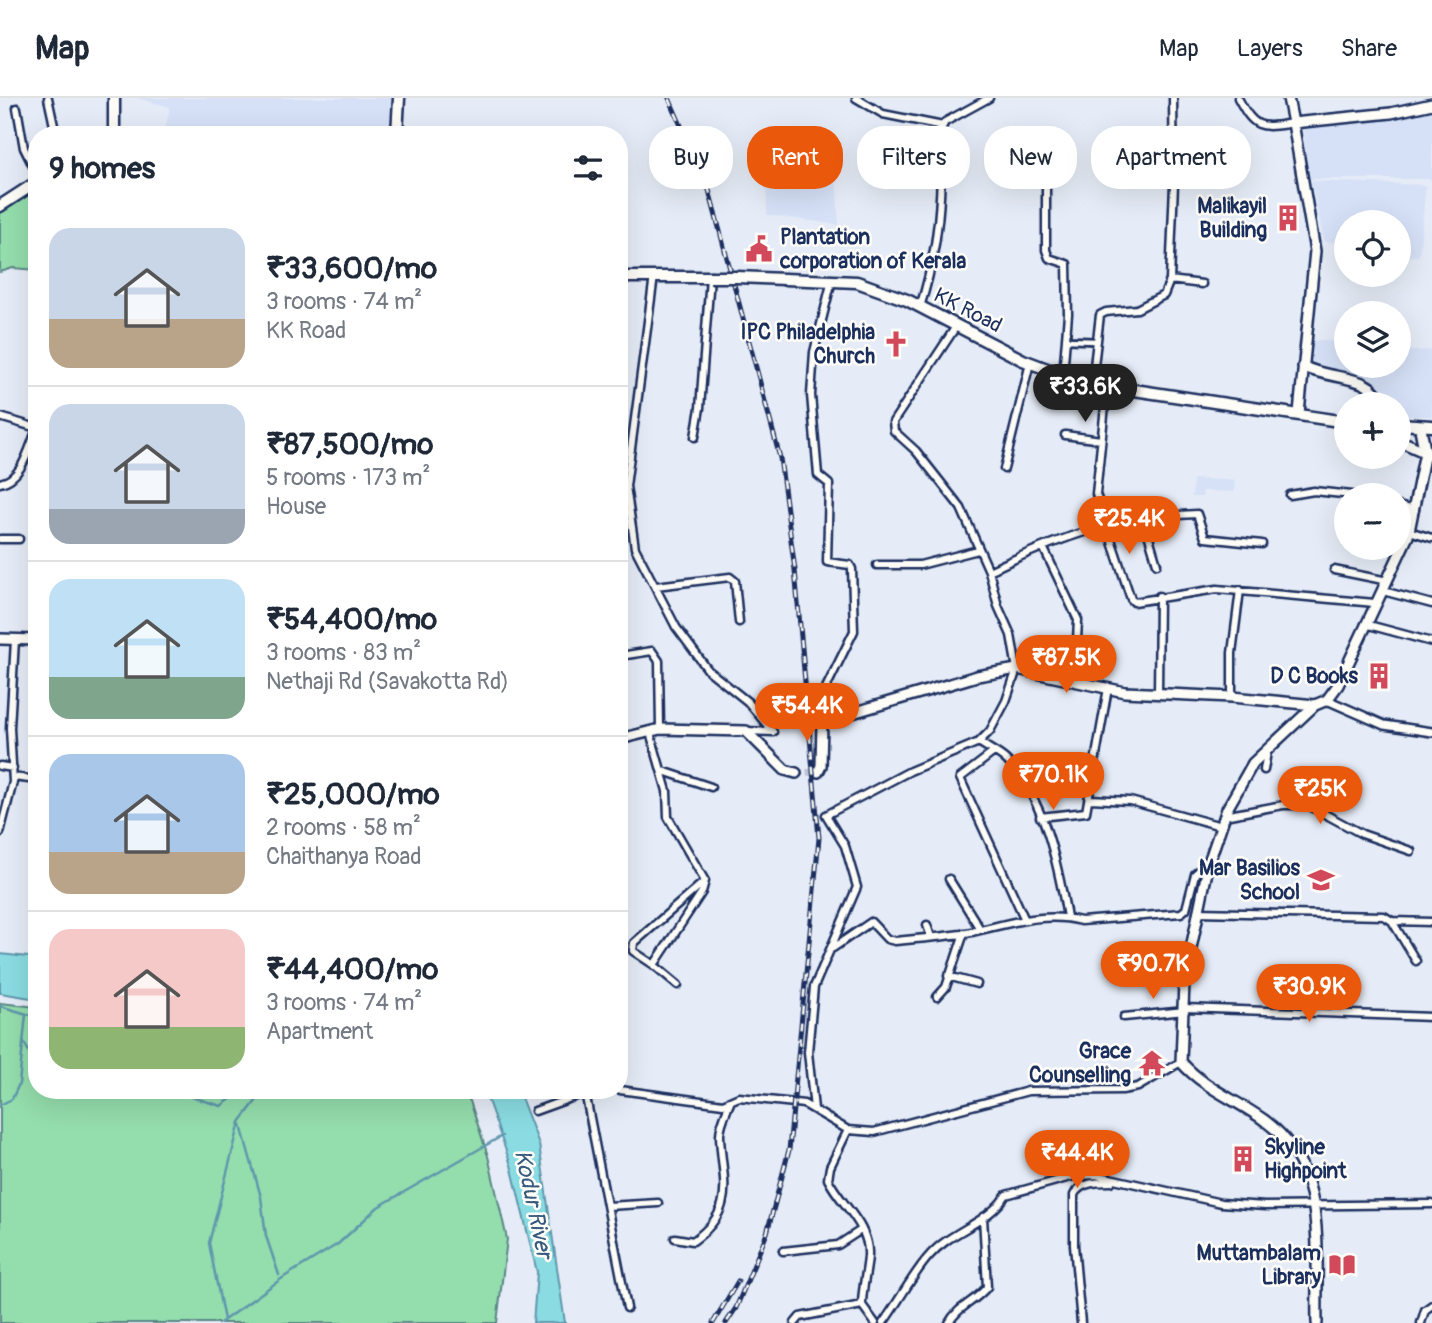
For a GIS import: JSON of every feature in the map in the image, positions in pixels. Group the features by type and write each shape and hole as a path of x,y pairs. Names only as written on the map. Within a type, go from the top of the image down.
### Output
{"main road":[{"path":"114,98 114,126"},
{"path":"397,126 399,98"},
{"path":"1288,98 1315,251 1298,413"},
{"path":"1293,123 1391,113 1432,104"},
{"path":"0,206 28,188"},
{"path":"628,277 710,277"},
{"name":"KK Road","path":"710,277 832,279 880,288 1030,363 1063,375 1107,386 1334,420"},
{"path":"1303,366 1316,374 1365,383 1377,392"},
{"path":"1411,425 1432,426"},
{"path":"1411,524 1428,454 1420,426"},
{"path":"1411,446 1428,454"},
{"path":"1317,1323 1316,1205 1306,1172 1288,1141 1253,1112 1203,1085 1181,1062 1184,982 1209,862 1223,821 1253,763 1315,705 1327,700 1338,685 1397,560"},
{"path":"0,639 28,640"},
{"path":"818,772 821,766 822,722 976,676 1017,668 1108,688 1315,705"},
{"path":"628,737 655,731 746,732 785,770 796,773"}],"street":[{"path":"48,98 54,126"},
{"path":"856,98 883,114 943,126 989,98"},
{"path":"1173,98 1173,126"},
{"path":"1238,98 1250,122 1273,127 1293,123"},
{"path":"17,108 23,148 28,157"},
{"path":"920,307 930,277 942,189"},
{"path":"1046,189 1046,250 1049,258 1067,264 1063,375"},
{"path":"1092,383 1101,315 1150,305 1164,296 1170,281 1174,189"},
{"path":"628,452 654,276"},
{"path":"695,437 700,408 710,277"},
{"path":"822,722 820,700 854,631 852,569 850,565 827,562 829,484 818,475 813,421 814,352 832,279"},
{"path":"1170,281 1202,285"},
{"path":"814,1109 808,1079 810,1009 814,987 857,887 845,846 826,815 910,771 979,742 1002,709 1017,668 1013,643 998,606 989,571 961,508 916,451 894,431 893,422 957,325"},
{"path":"1066,340 1097,341"},
{"path":"1004,469 1030,363"},
{"path":"1107,386 1096,494 1103,525 1127,594 1134,602 1158,596 1217,589 1375,603"},
{"path":"0,417 28,425"},
{"path":"1065,435 1101,440"},
{"path":"0,483 10,480 28,451"},
{"path":"1290,495 1314,491 1334,493"},
{"path":"1411,509 1415,510"},
{"path":"628,512 635,548 676,627 708,670 748,702 772,732 746,732"},
{"path":"989,571 1103,525 1143,517 1197,514 1205,538 1262,544"},
{"path":"1143,517 1157,564"},
{"path":"1411,532 1432,538"},
{"path":"0,539 19,539"},
{"path":"1043,547 1078,620 1075,681"},
{"path":"877,565 920,565 978,550"},
{"path":"1334,570 1388,581"},
{"path":"656,586 730,576 735,581 739,622"},
{"path":"1232,697 1232,653 1240,590"},
{"path":"1383,592 1432,604"},
{"path":"1158,596 1158,693"},
{"path":"1365,624 1432,642"},
{"path":"0,834 4,827 13,777 10,728 15,640"},
{"path":"628,654 652,650 659,661 655,731 667,791 668,817 705,881 702,892 654,965"},
{"path":"1040,817 1079,815 1086,812 1108,688"},
{"path":"1327,700 1352,714 1384,725 1432,732"},
{"path":"979,742 1006,760 1027,790 1055,855 1067,917"},
{"path":"994,752 960,778 1025,920"},
{"path":"1264,770 1267,752"},
{"path":"0,766 13,768"},
{"path":"663,771 711,787"},
{"path":"13,777 28,779"},
{"path":"1090,799 1130,801 1223,821 1283,806 1308,805 1362,834 1411,851"},
{"path":"833,948 871,922 891,941 964,933 1025,920 1067,917 1081,921 1181,912 1186,909 1195,874 1209,862"},
{"path":"949,879 980,929"},
{"path":"678,985 633,951 634,943 705,881"},
{"path":"1197,912 1384,916 1392,921 1416,961"},
{"path":"1392,921 1432,922"},
{"path":"927,925 932,937"},
{"path":"937,998 946,987 964,933"},
{"path":"948,976 977,984"},
{"path":"1124,1017 1185,1010 1432,1017"},
{"path":"675,1238 694,1241 708,1231 719,1209 726,1189 720,1135 730,1103 739,1097 804,1104 848,1130 874,1132 1028,1091 1122,1090 1138,1087 1181,1062"},
{"path":"628,1091 730,1103"},
{"path":"535,1111 568,1099"},
{"path":"586,1099 627,1308"},
{"path":"848,1130 830,1167 828,1179 861,1230 869,1254 862,1305 875,1323"},
{"path":"883,1323 929,1256 952,1234 998,1208 1006,1195 1074,1176 1097,1175 1221,1203 1432,1204"},
{"path":"1081,1323 1074,1245 1074,1195 1077,1188 1086,1184 1120,1182"},
{"path":"608,1206 659,1203"},
{"path":"949,1323 954,1312 978,1298 987,1287 983,1217"},
{"path":"783,1251 838,1245 861,1230"},
{"path":"795,1323 800,1317 862,1305"},
{"path":"1421,1323 1425,1310 1432,1305"}],"shaded area":[{"path":"136,98 391,98 390,126 166,126 170,107"},
{"path":"1432,110 1432,179 1310,179 1302,126"},
{"path":"1311,181 1426,185 1419,256 1411,256 1411,210 1334,210 1334,242 1324,242"},
{"path":"766,189 837,189 839,225 767,215"},
{"path":"1306,341 1334,341 1334,375 1309,363 1305,354"},
{"path":"1432,350 1432,416 1411,416 1411,392 1379,392 1369,381 1352,378 1411,378 1411,351"},
{"path":"1193,479 1235,480 1234,492 1203,491 1202,497 1192,497"}],"green space":[{"path":"28,195 28,269 13,268 0,272 0,213"},
{"path":"0,1003 28,1006 28,1099 470,1101 488,1156 507,1239 497,1323 0,1323"}],"water":[{"path":"0,954 28,957 28,998 0,993"},
{"name":"Kodur River","path":"487,1099 522,1099 539,1144 565,1323 533,1323 537,1272 511,1165"}],"waterway":[{"path":"0,1006 28,1014"},
{"path":"0,1105 12,1099 19,1084 26,1014"},
{"path":"23,1040 28,1050"},
{"path":"198,1099 221,1106 231,1099"},
{"path":"256,1099 240,1122 261,1197 266,1236 279,1275"},
{"path":"224,1320 209,1243 240,1122"},
{"path":"220,1323 284,1277 338,1244 378,1207 502,1136"}],"tunnel":[{"path":"796,773 818,772"}],"railway":[{"path":"669,98 709,190 780,458 795,570 819,838 789,1150 767,1233 736,1308 726,1323"},
{"path":"713,1323 738,1281"}],"place":[{"name":"Malikayil Building","path":"1288,218"},
{"name":"Plantation corporation of Kerala","path":"759,249"},
{"name":"IPC Philadelphia Church","path":"896,344"},
{"name":"D C Books","path":"1379,676"},
{"name":"Mar Basilios School","path":"1321,880"},
{"name":"Grace Counselling","path":"1152,1063"},
{"name":"Skyline Highpoint","path":"1243,1159"},
{"name":"Muttambalam Library","path":"1342,1265"}]}
